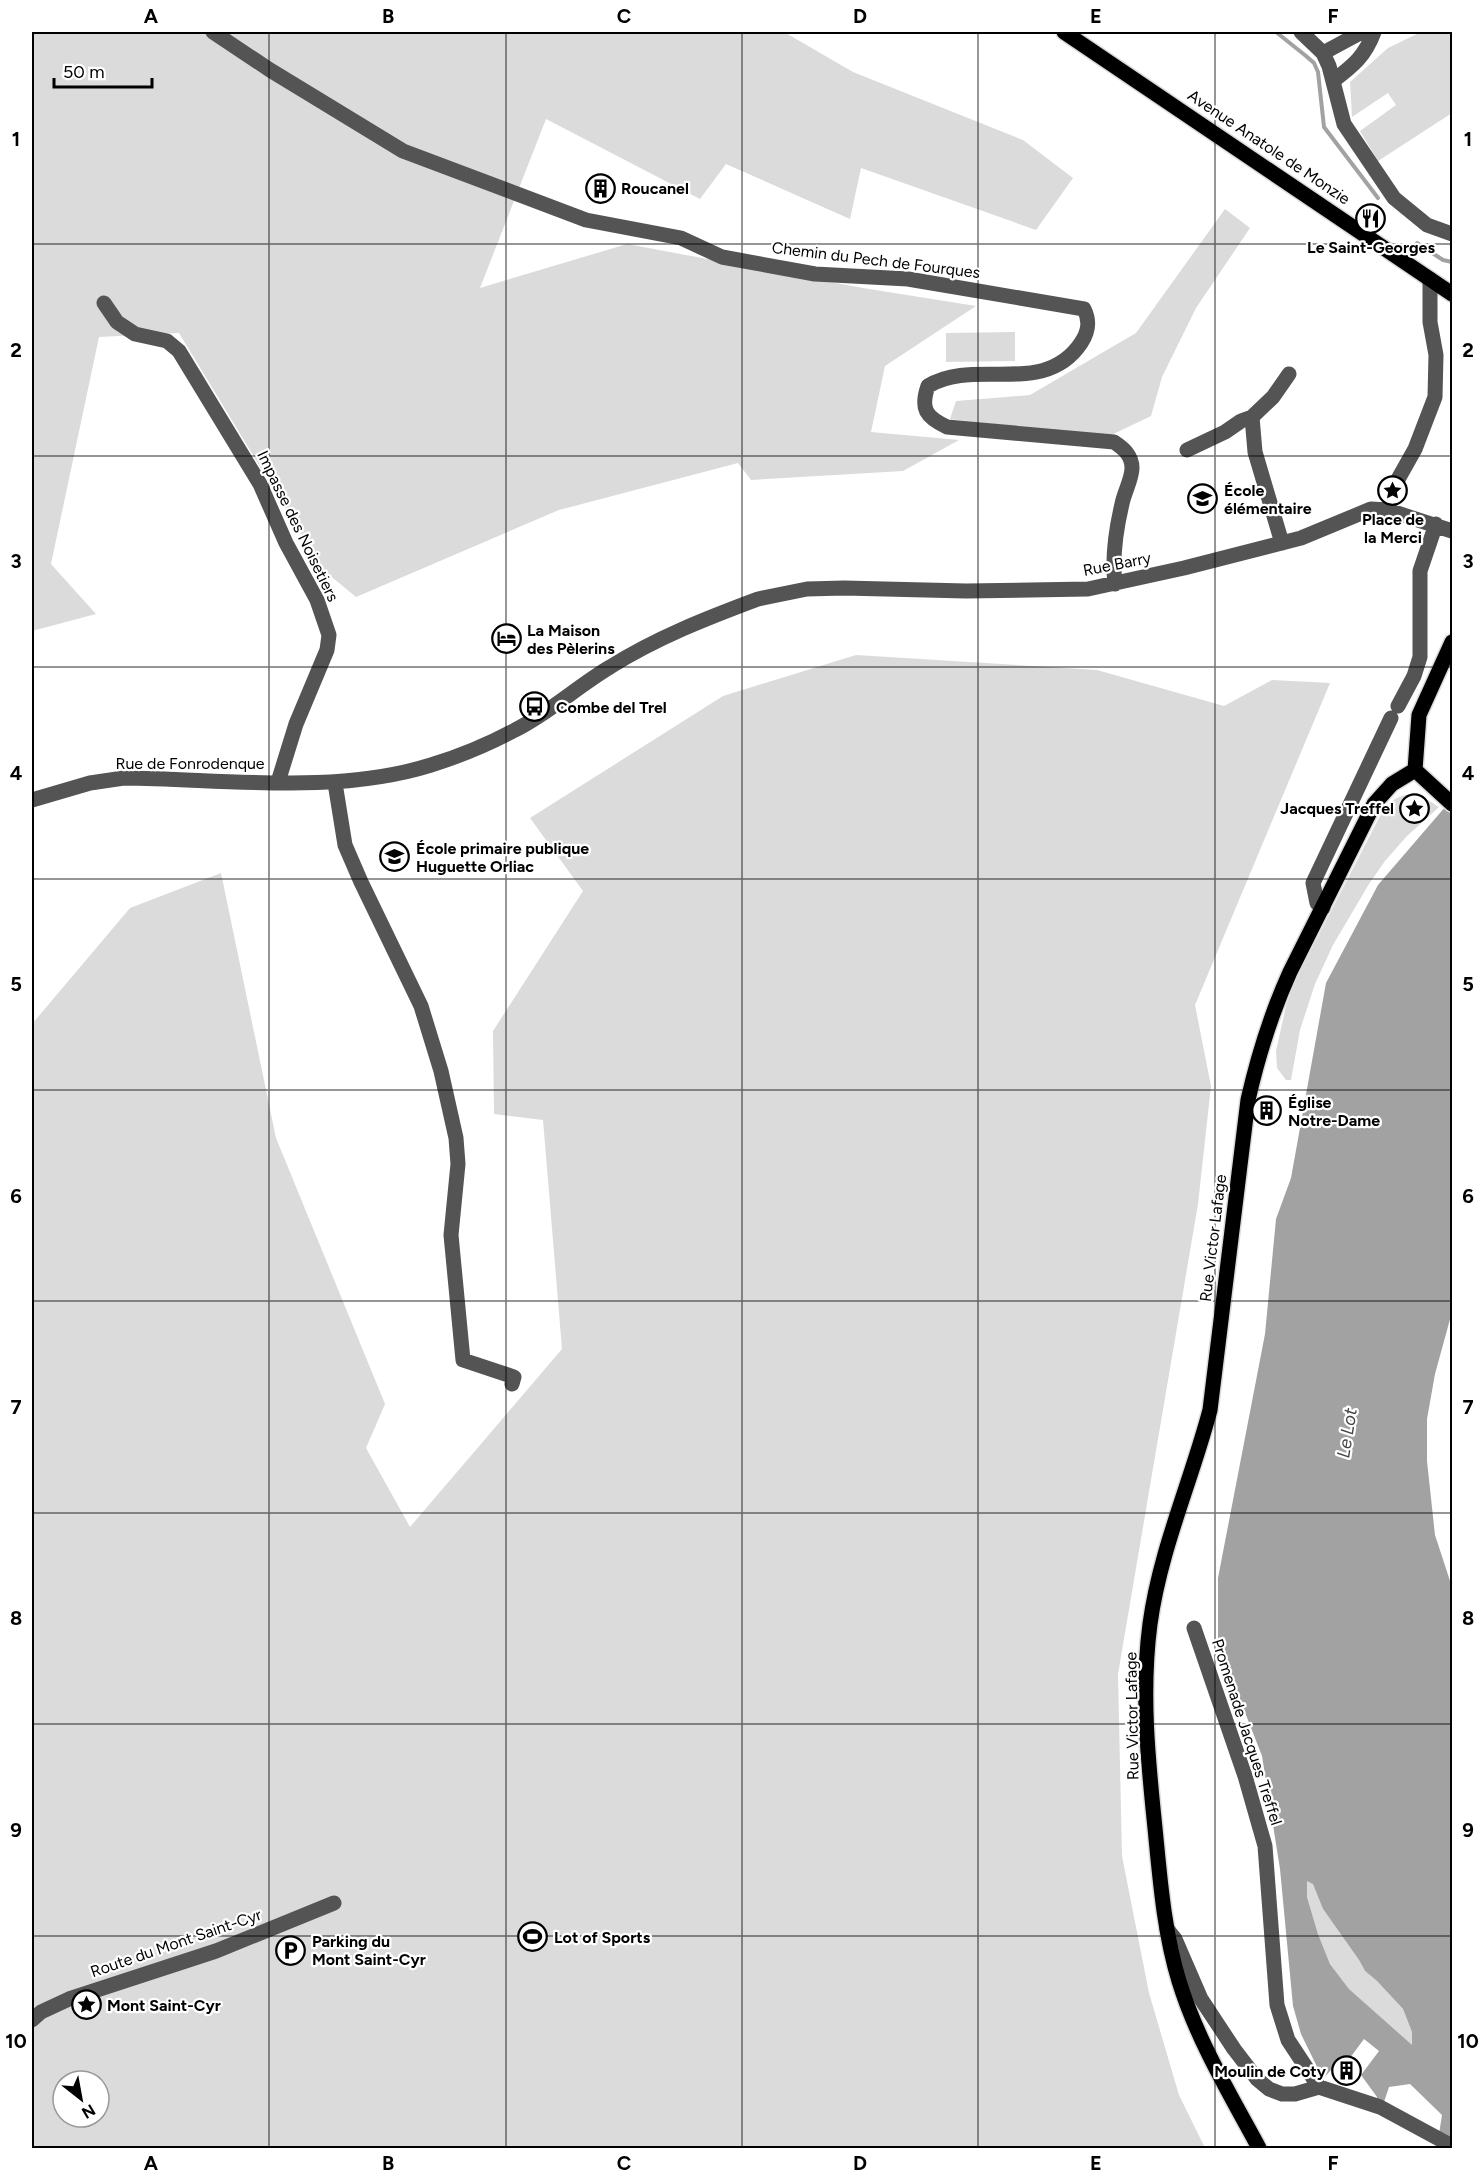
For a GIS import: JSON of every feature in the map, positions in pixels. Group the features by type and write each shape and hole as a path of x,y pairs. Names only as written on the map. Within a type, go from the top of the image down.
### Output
{"main road":[{"name":"Avenue Anatole de Monzie","path":"1064,32 1452,294"},
{"path":"1449,800 1415,770 1419,715 1452,642"},
{"name":"Rue Victor Lafage","path":"1259,2148 1209,2057 1190,2012 1179,1981 1167,1929 1158,1862 1147,1728 1146,1673 1150,1624 1164,1555 1210,1410 1248,1100 1258,1059 1277,1000 1374,804 1392,784 1415,770"}],"street":[{"name":"Chemin du Pech de Fourques","path":"213,32 270,70 403,151 586,220 681,238 722,257 815,274 908,279 1084,309 1089,321 1085,337 1072,355 1054,367 1028,375 951,376 928,386 924,397 925,410 932,420 947,427 1114,442 1128,453 1132,468 1122,504 1113,568 1115,584"},
{"path":"1301,32 1323,53 1344,124 1394,198 1427,225 1452,234"},
{"path":"1323,53 1362,32"},
{"path":"1333,81 1353,66 1367,50 1374,32"},
{"path":"1430,279 1430,322 1436,356 1435,397 1415,449 1396,481 1388,510 1452,531"},
{"name":"Impasse des Noisetiers","path":"104,303 117,322 135,334 167,341 179,351 260,484 286,543 317,600 329,635 327,650 296,724 279,782"},
{"path":"1187,450 1252,417 1273,398 1289,374"},
{"path":"1252,417 1255,452 1282,543"},
{"name":"Rue Barry","path":"334,783 379,778 418,769 462,754 516,730 609,667 662,637 750,602 807,589 1049,591 1088,589 1282,543 1317,532 1371,509 1388,510"},
{"path":"1323,908 1317,903 1313,883 1394,712 1414,676 1420,657 1420,571 1436,524"},
{"name":"Rue de Fonrodenque","path":"32,800 90,783 124,778 334,783"},
{"path":"334,783 345,845 421,1006 441,1071 456,1138 458,1164 451,1235 463,1360 514,1377 512,1384"},
{"name":"Promenade Jacques Treffel","path":"1194,1628 1245,1776 1265,1846 1280,2021 1288,2040 1319,2087"},
{"name":"Route du Mont Saint-Cyr","path":"32,2020 41,2012 69,1999 216,1951 334,1903"},
{"path":"1167,1929 1175,1939 1201,2000 1234,2049 1257,2079 1269,2089 1282,2094 1295,2094 1319,2087 1380,2107 1452,2146"}],"shaded area":[{"path":"32,32 784,32 853,72 1023,140 1073,178 1036,230 861,168 850,219 726,164 700,199 546,119 480,288 627,244 863,288 976,306 885,366 871,432 959,440 903,471 751,480 738,463 559,510 356,597 322,569 179,333 99,337 51,564 96,614 32,631"},
{"path":"1421,32 1452,32 1452,113 1378,161 1360,131 1396,105 1388,93 1352,117 1350,82 1388,48"},
{"path":"1225,209 1250,228 1196,308 1162,377 1151,416 1105,438 950,419 956,401 1030,395 1136,333"},
{"path":"1015,332 1015,361 946,362 946,333"},
{"path":"856,655 1097,670 1224,706 1272,680 1330,683 1195,1005 1211,1086 1198,1204 1118,1674 1122,1856 1149,1993 1179,2095 1205,2148 32,2148 32,1024 130,908 221,873 276,1138 385,1404 366,1448 410,1527 562,1349 543,1120 494,1114 493,1031 583,891 530,818 723,696"},
{"path":"1411,794 1420,795 1439,807 1407,836 1385,861 1333,945 1315,984 1300,1030 1291,1080 1286,1080 1277,1068 1276,1051 1293,985 1383,810 1395,799"},
{"path":"1307,1880 1313,1883 1323,1909 1365,1971 1403,2009 1412,2032 1412,2046 1349,1989 1330,1964 1307,1897"}],"water":[{"name":"Le Lot","path":"1452,799 1452,1312 1435,1374 1427,1419 1427,1461 1435,1535 1452,1587 1452,2141 1439,2134 1442,2115 1410,2084 1389,2087 1383,2105 1377,2102 1377,2097 1361,2075 1379,2051 1364,2039 1344,2066 1338,2062 1323,2079 1301,2034 1293,2006 1280,1869 1262,1756 1218,1643 1218,1578 1265,1334 1276,1219 1291,1178 1326,983 1378,885","holes":["1307,1881 1313,1884 1323,1909 1365,1971 1403,2009 1412,2032 1412,2045 1349,1989 1330,1964 1307,1897"]}],"waterway":[{"path":"1276,32 1314,63 1318,72 1324,127 1378,198"},
{"path":"1417,243 1443,260 1452,262"}],"place":[{"name":"Roucanel","path":"600,188"},
{"name":"Le Saint-Georges","path":"1371,219"},
{"name":"Place de la Merci","path":"1393,491"},
{"name":"École élémentaire","path":"1203,499"},
{"name":"La Maison des Pèlerins","path":"506,639"},
{"name":"Combe del Trel","path":"535,707"},
{"name":"Jacques Treffel","path":"1415,808"},
{"name":"École primaire publique Huguette Orliac","path":"395,857"},
{"name":"Église Notre-Dame","path":"1267,1111"},
{"name":"Lot of Sports","path":"533,1937"},
{"name":"Parking du Mont Saint-Cyr","path":"291,1950"},
{"name":"Mont Saint-Cyr","path":"86,2005"},
{"name":"Moulin de Coty","path":"1347,2071"}]}
